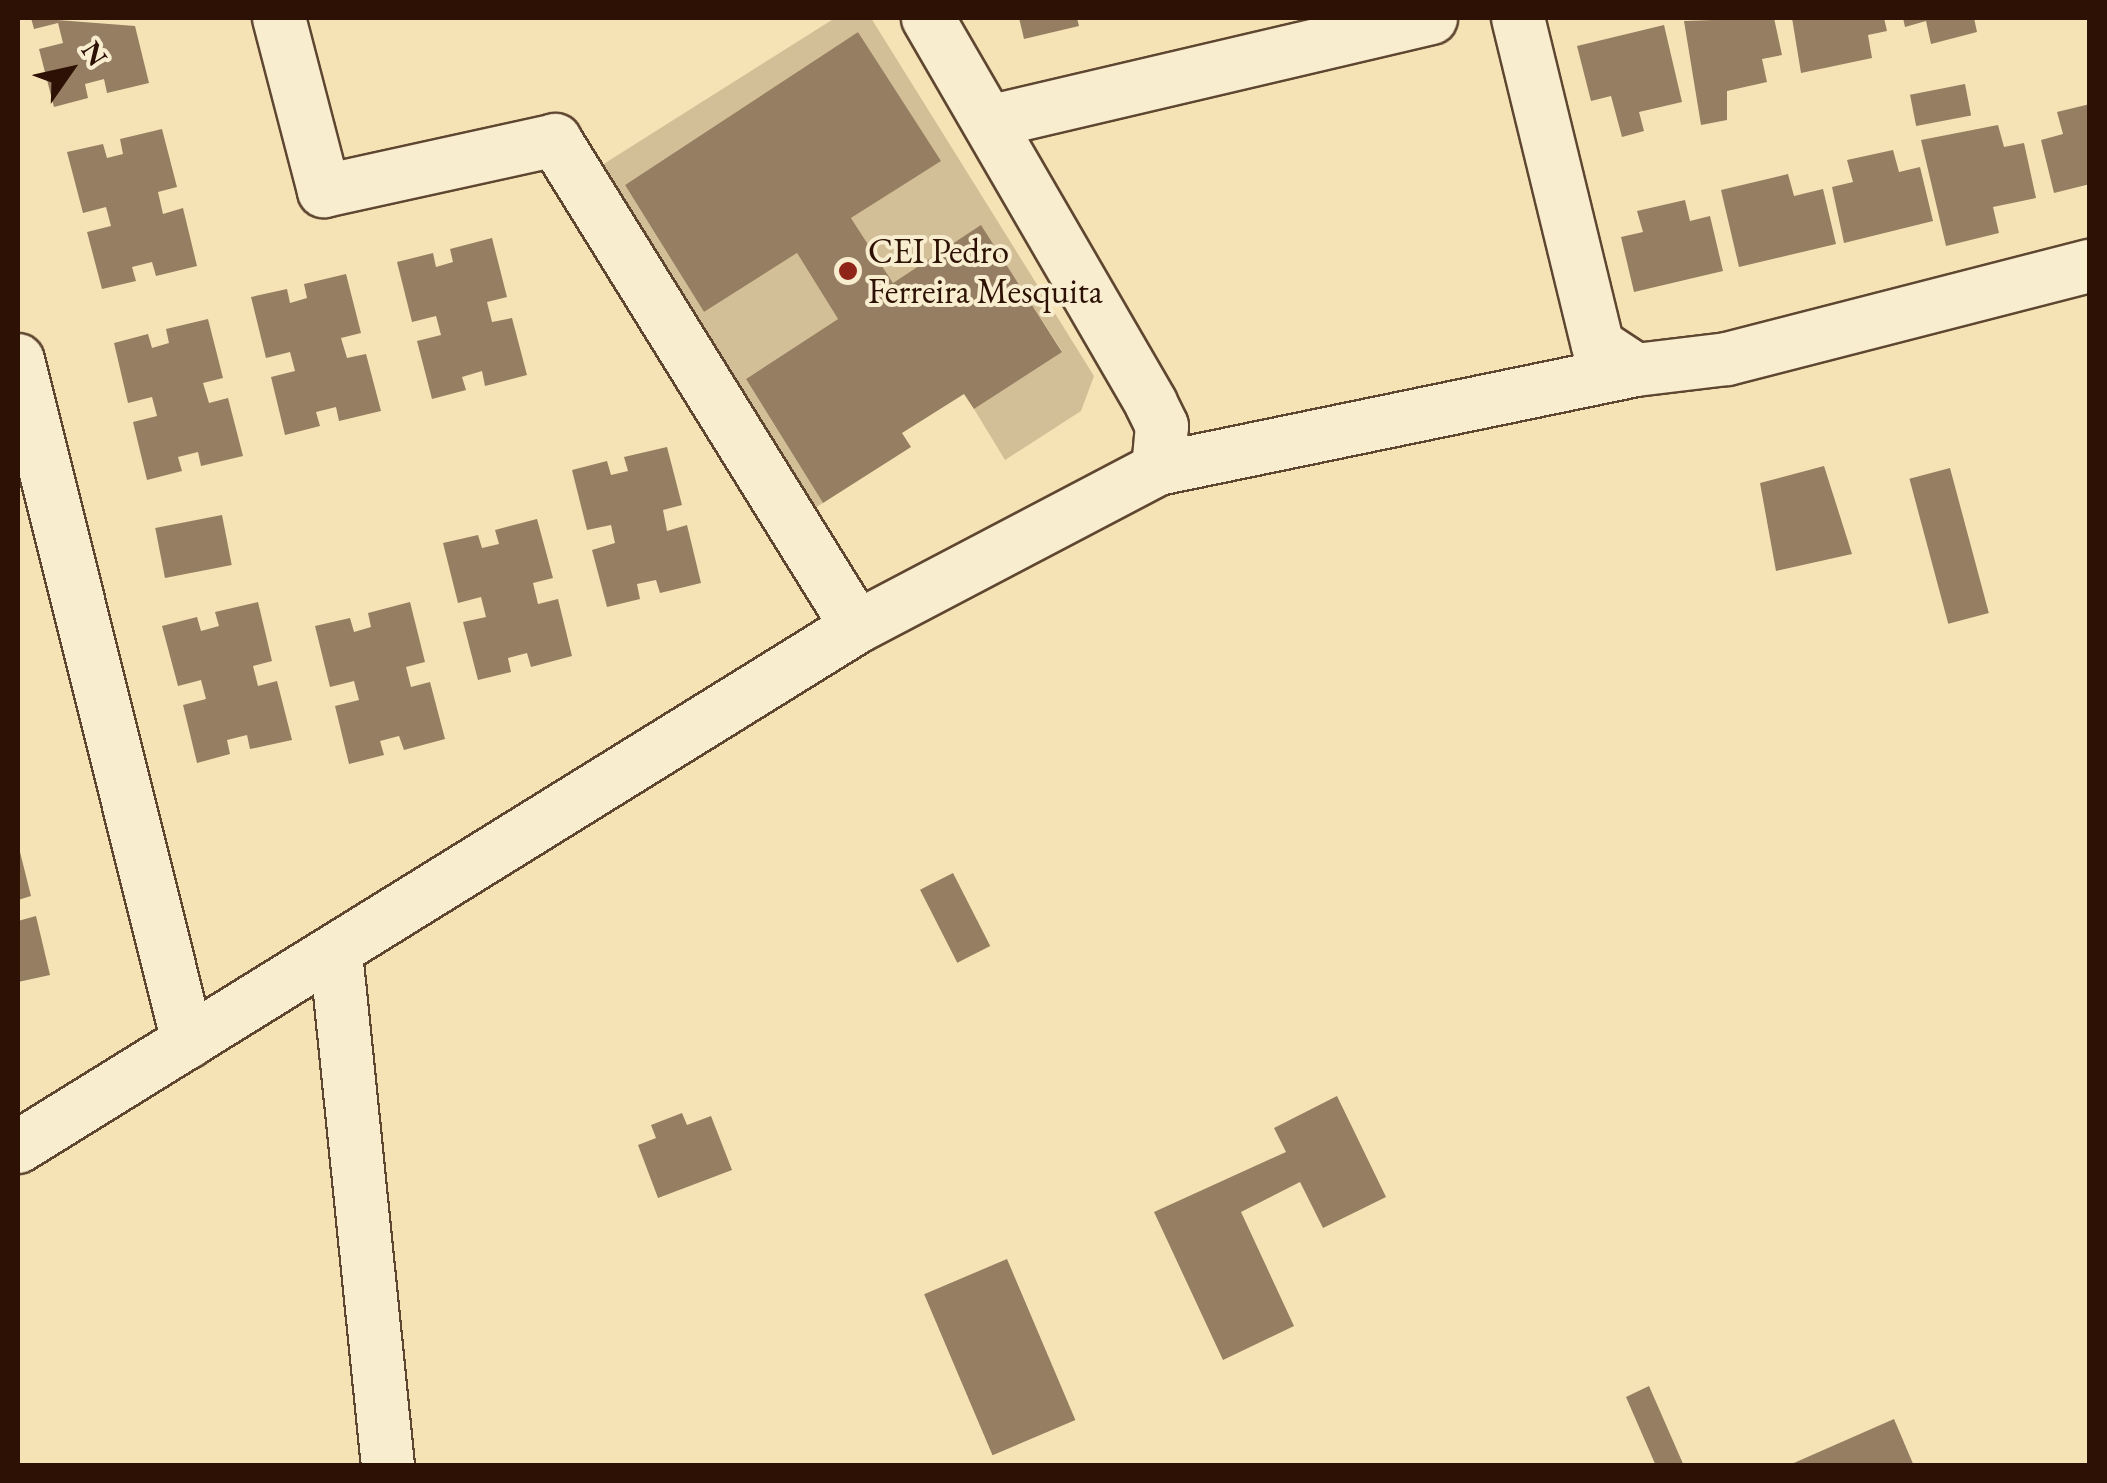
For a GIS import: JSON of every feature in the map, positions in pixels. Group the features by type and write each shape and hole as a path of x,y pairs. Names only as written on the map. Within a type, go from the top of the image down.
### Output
{"street":[{"path":"278,18 324,191 555,140 857,627"},
{"path":"928,18 993,120 1151,403 1162,426 1158,469"},
{"path":"993,120 1431,18"},
{"path":"1518,18 1598,345 1636,370"},
{"path":"18,1147 857,627 1158,469 1636,370 1727,359 2090,266"},
{"path":"18,360 188,1042"},
{"path":"336,953 388,1466"}],"shaded area":[{"path":"835,18 871,18 1094,376 1081,411 1005,460 974,409 1062,351 981,226 893,283 851,218 940,161 858,32 625,185 704,312 797,253 838,319 746,379 823,503 815,508 602,165"}],"building":[{"path":"31,18 135,26 149,83 107,93 104,79 85,84 88,98 54,107 39,49 63,43 58,23 34,29"},
{"path":"1019,18 1077,18 1079,26 1024,39"},
{"path":"1774,18 1782,55 1762,59 1767,82 1727,91 1727,120 1701,125 1684,21"},
{"path":"1792,18 1884,18 1887,31 1868,35 1872,58 1801,73"},
{"path":"1903,18 1974,18 1977,32 1931,44 1926,21 1905,27"},
{"path":"1664,25 1682,102 1639,112 1644,131 1622,137 1611,96 1591,101 1577,46"},
{"name":"CEI Pedro Ferreira Mesquita","path":"858,32 941,161 851,218 893,283 981,225 1062,352 974,409 964,394 902,433 911,447 823,503 746,379 838,319 797,253 704,312 625,185"},
{"path":"1965,84 1971,115 1916,126 1910,95"},
{"path":"2090,104 2090,184 2054,193 2041,140 2063,134 2057,112"},
{"path":"1998,125 2004,147 2024,143 2036,198 1993,207 1999,233 1946,246 1921,140"},
{"path":"162,129 177,187 158,192 163,214 183,208 197,266 156,276 152,262 132,267 136,281 102,289 87,232 111,226 106,207 83,213 67,152 103,144 107,158 123,154 120,139"},
{"path":"1893,150 1899,172 1920,167 1933,221 1844,243 1832,187 1853,182 1847,160"},
{"path":"1788,174 1794,196 1823,189 1836,244 1739,267 1721,190"},
{"path":"1685,200 1690,221 1710,216 1723,271 1634,292 1621,237 1643,232 1637,211"},
{"path":"492,238 507,297 487,302 492,322 512,318 527,375 485,386 482,371 462,377 466,390 432,399 417,341 441,335 436,316 412,322 397,262 433,253 436,267 453,262 450,249"},
{"path":"346,274 361,333 341,338 347,358 366,354 381,411 339,421 336,407 316,412 320,426 285,435 271,377 295,371 290,352 266,358 251,297 287,289 290,303 307,298 304,284"},
{"path":"208,319 223,378 203,383 209,403 228,398 243,456 201,466 198,452 178,457 182,471 147,480 133,422 157,416 152,397 128,403 114,343 148,334 152,348 169,343 166,329"},
{"path":"667,447 682,505 663,510 667,531 687,525 701,583 660,593 656,580 637,584 640,599 607,607 592,550 615,543 611,525 587,530 572,470 607,461 611,475 628,471 624,457"},
{"path":"1824,466 1852,554 1776,571 1760,483"},
{"path":"1950,468 1989,613 1948,624 1909,479"},
{"path":"222,515 232,565 165,578 155,528"},
{"path":"537,519 553,578 533,583 538,604 558,599 572,656 531,667 527,653 508,658 511,672 478,680 463,622 486,617 481,597 458,603 443,543 478,535 482,548 499,544 495,530"},
{"path":"258,602 272,661 253,666 258,686 277,681 292,740 250,749 247,735 227,740 230,754 197,763 183,705 206,699 201,680 178,686 162,626 197,617 201,631 219,626 215,612"},
{"path":"410,602 425,662 406,667 411,687 430,682 445,739 404,750 399,736 380,741 384,755 349,764 335,706 359,700 354,681 330,687 315,626 350,618 354,632 371,627 368,613"},
{"path":"18,849 31,896 18,900"},
{"path":"953,873 990,946 957,963 920,890"},
{"path":"36,916 50,975 18,982 18,921"},
{"path":"1337,1096 1386,1197 1323,1228 1300,1182 1241,1212 1294,1326 1223,1360 1154,1212 1286,1152 1274,1128"},
{"path":"682,1113 687,1125 711,1116 732,1170 658,1198 638,1145 656,1138 651,1125"},
{"path":"1007,1259 1075,1420 993,1455 924,1294"},
{"path":"1649,1386 1684,1466 1656,1466 1626,1397"},
{"path":"1894,1419 1914,1466 1787,1466"}],"place":[{"name":"CEI Pedro Ferreira Mesquita","path":"848,271"}]}
